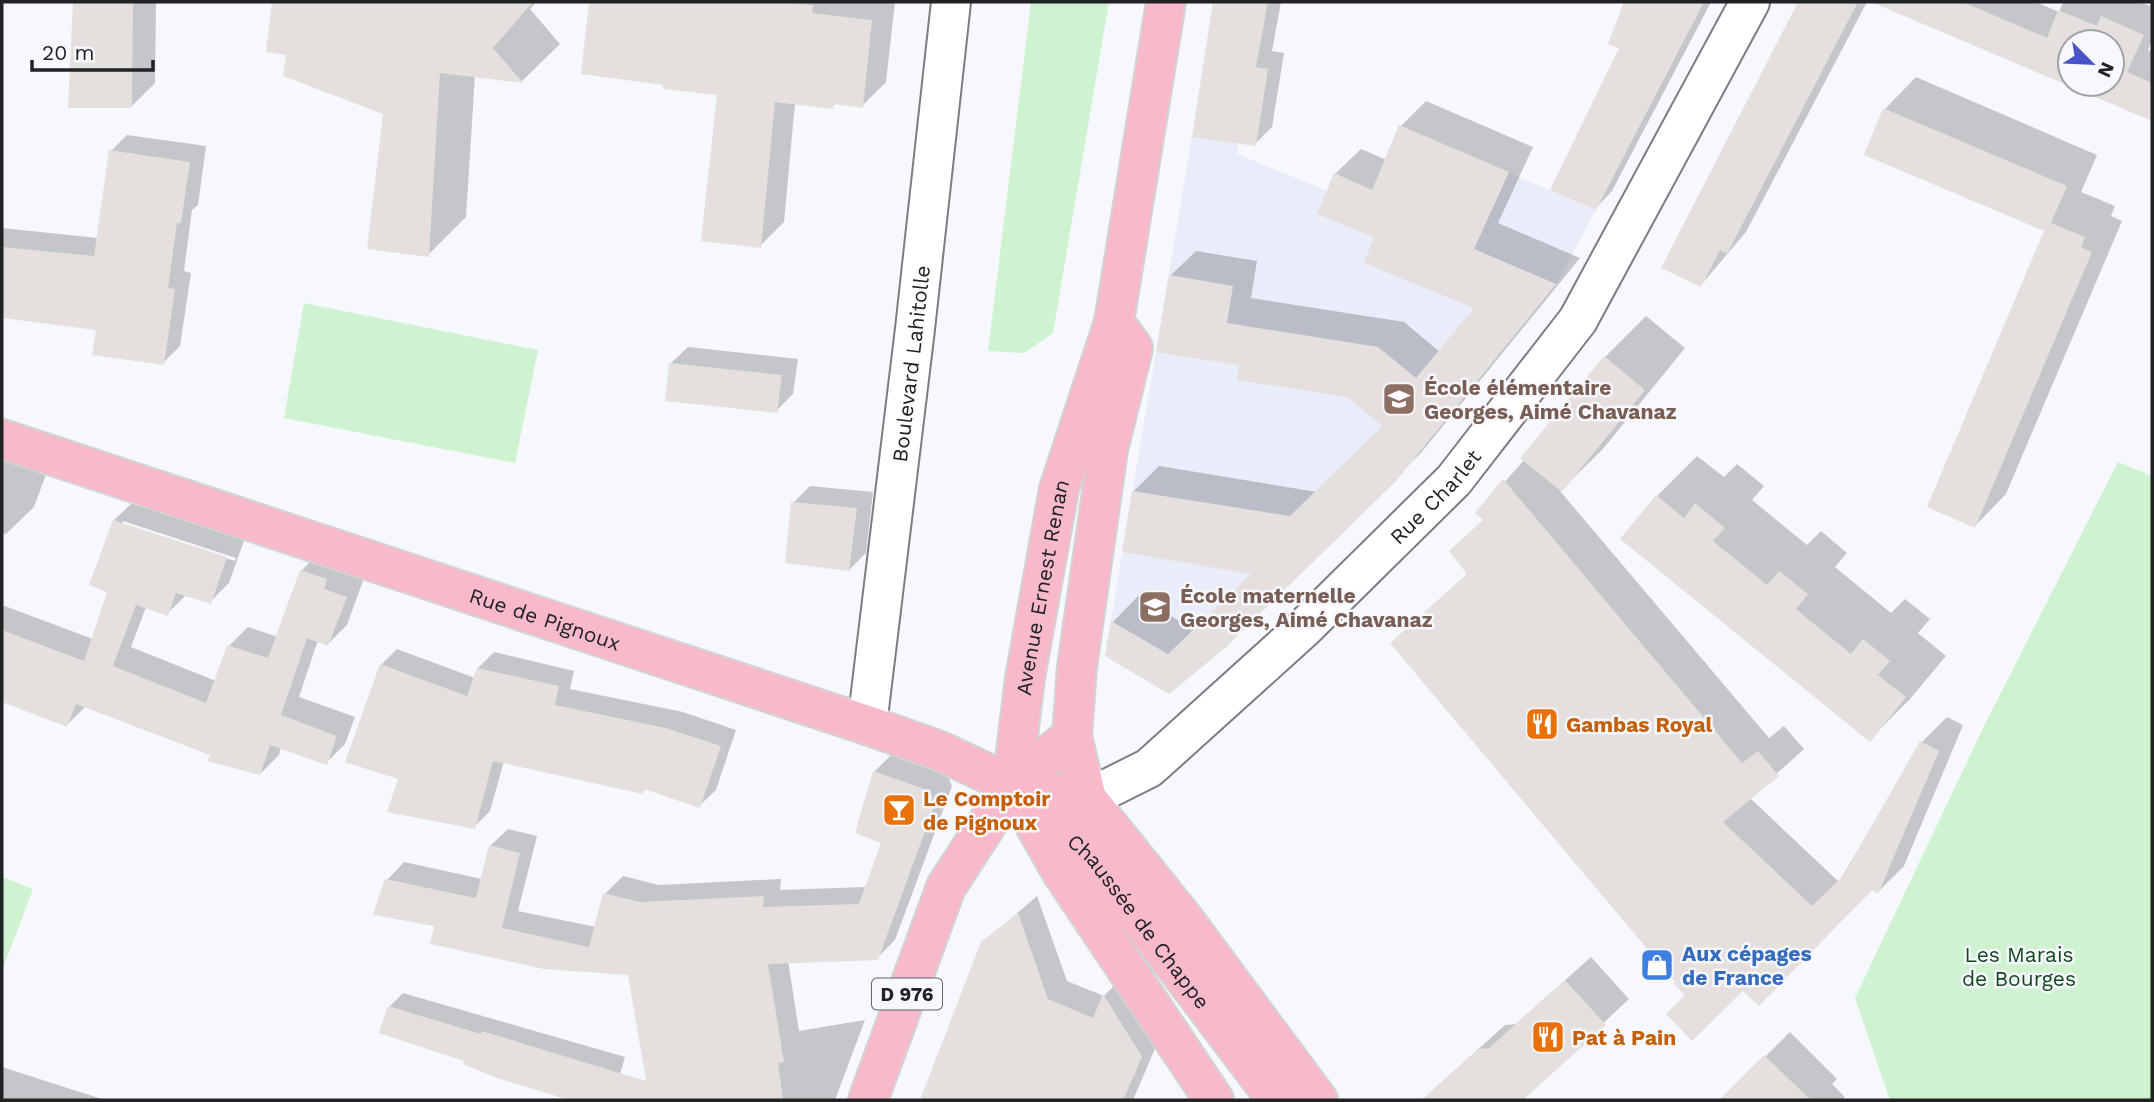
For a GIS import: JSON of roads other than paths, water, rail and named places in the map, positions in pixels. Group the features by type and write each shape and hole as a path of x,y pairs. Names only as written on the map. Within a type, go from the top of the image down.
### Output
{"main road":[{"name":"Avenue Ernest Renan","path":"1012,785 1025,678 1059,489 1114,322 1166,2"},
{"name":"Avenue Ernest Renan","path":"1087,799 1072,736 1077,667 1108,450 1133,348 1114,322"},
{"name":"Rue de Pignoux","path":"2,439 867,725 940,751 1012,785 1087,799"},
{"path":"1012,785 1072,736"},
{"name":"Chaussée de Chappe","path":"1012,785 1060,871 1214,1100"},
{"name":"Chaussée de Chappe","path":"1012,785 1093,857 1277,1100"},
{"name":"D 976","path":"868,1100 946,887 1012,785"},
{"name":"Chaussée de Chappe","path":"1087,799 1185,921 1318,1100"}],"street":[{"name":"Boulevard Lahitolle","path":"867,725 914,343 951,2"},
{"name":"Rue Charlet","path":"1087,799 1149,768 1303,629 1454,480 1578,320 1749,2"}],"place":[{"name":"École élémentaire Georges, Aimé Chavanaz","path":"1399,399"},
{"name":"École maternelle Georges, Aimé Chavanaz","path":"1155,607"},
{"name":"Gambas Royal","path":"1542,724"},
{"name":"Le Comptoir de Pignoux","path":"899,810"},
{"name":"Aux cépages de France","path":"1657,965"},
{"name":"Pat à Pain","path":"1548,1037"}],"park label":[{"name":"Les Marais de Bourges","path":"2019,966"}]}
